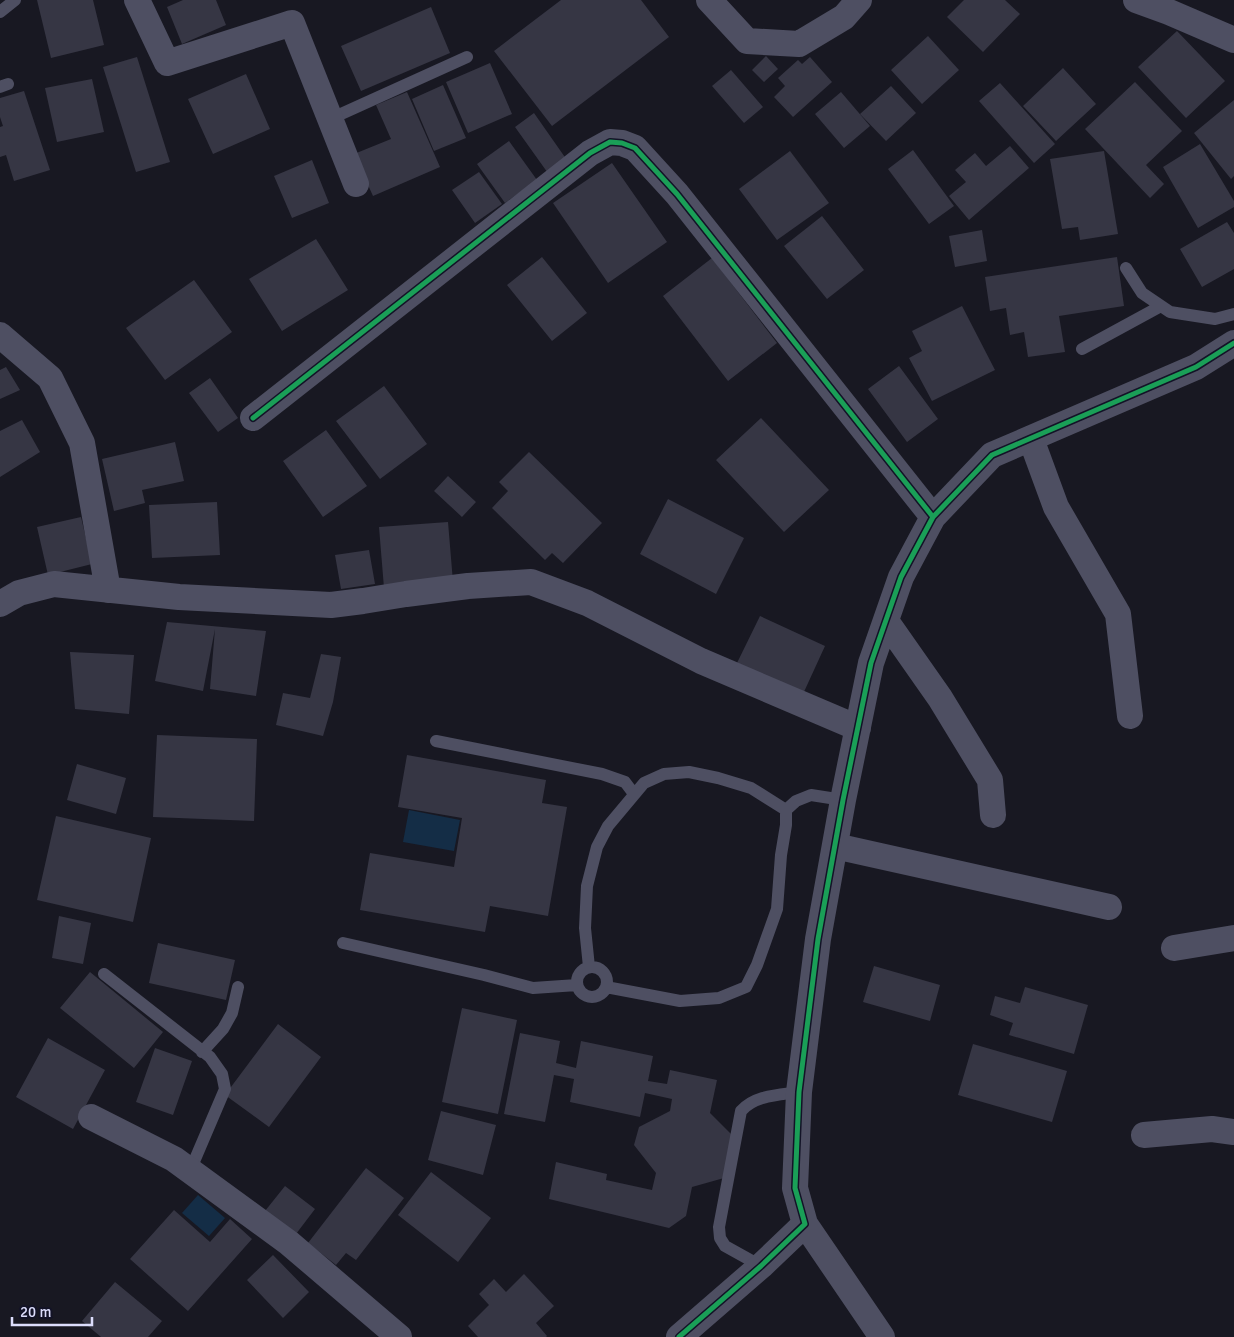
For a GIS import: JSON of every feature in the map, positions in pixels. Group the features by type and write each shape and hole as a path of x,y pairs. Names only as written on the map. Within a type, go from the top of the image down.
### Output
{"street":[{"path":"137,0 166,63 292,23 356,184"},
{"path":"709,0 747,41 799,44 844,17 859,0"},
{"path":"1136,0 1234,40"},
{"path":"253,418 590,153 610,142 622,143 635,148 677,194 932,517"},
{"path":"0,335 50,378 82,443 108,590"},
{"path":"882,1337 805,1224 795,1188 799,1092 818,939 843,800 871,663 901,577 932,517 992,455 1196,367 1234,343"},
{"path":"1031,439 1056,506 1118,614 1130,716"},
{"path":"0,604 19,593 54,584 179,597 331,605 459,587 531,582 587,603 700,661 858,728"},
{"path":"886,621 940,698 990,780 993,815"},
{"path":"835,846 1109,907"},
{"path":"1174,948 1234,938"},
{"path":"91,1117 174,1159 289,1243 399,1337"},
{"path":"1144,1135 1212,1129 1234,1132"},
{"path":"679,1337 761,1266 805,1224"}],"lane":[{"path":"0,12 15,0"},
{"path":"330,119 467,57"},
{"path":"1126,268 1142,293 1170,312 1215,319 1234,314"},
{"path":"1082,348 1161,306"},
{"path":"436,741 602,774 625,782 634,794"},
{"path":"589,968 585,928 587,886 597,847 608,826 644,783 664,774 689,772 751,788 786,810"},
{"path":"606,987 680,1001 719,998 746,987 757,965 776,909 786,825 786,810 796,801 811,795 843,800"},
{"path":"342,943 533,988 577,985"},
{"path":"589,968 597,968 603,972 607,980 602,994 595,997 587,997 580,992 577,985 582,971 589,968"},
{"path":"104,974 210,1057 222,1074 225,1089 190,1171"},
{"path":"202,1052 223,1029 232,1013 238,987"},
{"path":"761,1266 725,1246 720,1238 719,1227 741,1111 746,1105 759,1099 799,1092"}],"water":[{"path":"409,810 460,820 454,851 403,842"},
{"path":"198,1195 225,1218 209,1236 182,1213"}],"building":[{"path":"37,0 93,0 104,45 51,58"},
{"path":"183,0 216,0 226,25 182,44 167,7"},
{"path":"561,0 641,0 669,37 552,126 494,51"},
{"path":"964,0 1005,0 1020,14 983,52 947,17"},
{"path":"431,7 450,53 361,91 341,46"},
{"path":"1177,31 1225,81 1186,118 1138,67"},
{"path":"928,36 959,70 922,104 891,70"},
{"path":"766,56 778,69 764,82 752,70"},
{"path":"137,57 170,162 136,172 103,67"},
{"path":"810,57 832,82 793,117 774,97 785,86 778,78 798,60 802,64"},
{"path":"490,63 512,114 468,133 446,82"},
{"path":"1063,68 1096,104 1056,141 1023,106"},
{"path":"731,70 763,107 744,123 712,86"},
{"path":"246,74 270,129 213,154 188,99"},
{"path":"92,79 104,132 57,142 45,88"},
{"path":"1135,82 1182,131 1146,165 1164,184 1150,198 1085,129"},
{"path":"1000,83 1055,144 1034,163 979,101"},
{"path":"443,85 466,138 434,151 412,99"},
{"path":"891,86 916,113 886,141 860,114"},
{"path":"24,91 50,170 14,181 6,155 0,157 0,127 3,126 0,117 0,98"},
{"path":"407,92 440,167 373,196 354,154 391,139 376,105"},
{"path":"841,92 870,126 844,148 815,114"},
{"path":"1234,100 1234,176 1231,179 1194,133"},
{"path":"534,113 569,163 550,176 515,127"},
{"path":"509,141 537,180 505,203 477,164"},
{"path":"1200,144 1234,201 1234,207 1198,228 1163,167"},
{"path":"1010,146 1029,168 969,220 949,196 966,182 955,170 975,153 986,166"},
{"path":"913,150 954,206 929,224 888,169"},
{"path":"790,151 829,203 777,240 739,189"},
{"path":"1104,151 1118,234 1080,240 1078,227 1062,229 1050,159"},
{"path":"312,160 329,203 292,218 274,176"},
{"path":"612,163 667,242 608,283 553,203"},
{"path":"479,172 502,204 475,223 452,190"},
{"path":"822,216 864,270 827,299 784,246"},
{"path":"1227,222 1234,233 1234,269 1202,287 1180,249"},
{"path":"982,230 987,261 955,267 949,236"},
{"path":"316,239 348,290 282,331 249,279"},
{"path":"542,257 587,313 552,341 507,285"},
{"path":"1117,257 1124,306 1059,316 1065,352 1028,357 1024,332 1010,335 1006,308 990,311 985,277"},
{"path":"712,258 777,343 728,381 663,296"},
{"path":"194,280 232,332 165,380 126,328"},
{"path":"962,306 995,370 932,401 909,358 922,351 912,331"},
{"path":"899,366 938,419 907,442 868,389"},
{"path":"6,367 20,390 0,399 0,370"},
{"path":"210,378 238,418 218,432 189,393"},
{"path":"384,386 427,444 380,479 336,421"},
{"path":"761,418 829,490 784,532 716,460"},
{"path":"22,420 40,452 0,477 0,431"},
{"path":"326,430 367,486 323,517 283,461"},
{"path":"175,442 184,481 142,490 145,503 114,511 102,459"},
{"path":"529,452 602,523 563,563 552,553 545,560 492,508 508,491 499,482"},
{"path":"448,476 476,502 462,517 434,491"},
{"path":"668,499 744,538 716,594 640,554"},
{"path":"217,502 220,555 152,558 149,505"},
{"path":"81,517 92,564 48,575 37,527"},
{"path":"448,522 453,582 384,588 379,527"},
{"path":"369,550 375,584 341,589 335,555"},
{"path":"760,616 825,646 803,694 737,663"},
{"path":"167,622 266,631 256,696 210,689 215,629 203,691 155,681"},
{"path":"70,652 134,655 129,714 75,709"},
{"path":"321,654 341,657 333,702 323,736 276,725 283,693 310,698"},
{"path":"157,735 257,739 254,821 153,817"},
{"path":"407,755 546,780 542,803 567,807 548,916 490,906 485,932 360,910 370,853 454,867 462,818 398,807"},
{"path":"77,764 126,778 116,814 67,800"},
{"path":"56,816 151,838 133,922 37,900"},
{"path":"59,916 91,923 83,964 52,958"},
{"path":"158,943 235,960 226,1000 149,983"},
{"path":"874,966 940,985 930,1021 863,1002"},
{"path":"90,972 163,1032 134,1068 60,1008"},
{"path":"1025,987 1088,1005 1074,1054 1009,1035 1013,1023 990,1015 995,996 1020,1003"},
{"path":"462,1008 517,1020 498,1114 442,1102"},
{"path":"278,1024 321,1057 269,1127 225,1095"},
{"path":"520,1033 560,1041 556,1063 576,1068 581,1041 653,1056 648,1081 667,1084 670,1070 717,1080 710,1113 733,1136 724,1178 692,1187 686,1216 669,1228 549,1199 556,1162 607,1174 606,1180 652,1190 656,1173 634,1145 639,1127 670,1111 672,1099 645,1093 640,1117 570,1102 574,1079 554,1075 545,1122 504,1114"},
{"path":"48,1038 105,1070 73,1129 16,1097"},
{"path":"973,1044 1067,1071 1052,1122 958,1095"},
{"path":"155,1048 192,1061 173,1115 136,1102"},
{"path":"441,1111 496,1125 483,1175 428,1160"},
{"path":"366,1168 404,1198 356,1260 346,1253 336,1265 308,1243"},
{"path":"431,1172 491,1218 458,1262 398,1215"},
{"path":"285,1186 315,1209 296,1234 265,1211"},
{"path":"174,1210 210,1242 230,1219 252,1239 188,1311 130,1259"},
{"path":"273,1255 309,1292 283,1318 247,1280"},
{"path":"524,1274 554,1306 536,1323 547,1336 478,1337 468,1326 489,1305 479,1294 494,1279 506,1292"},
{"path":"115,1282 162,1321 148,1337 101,1337 82,1321"}],"cycle path":[{"path":"253,418 590,153 610,142 622,143 635,148 677,194 933,517"},
{"path":"679,1337 761,1266 805,1224 795,1188 799,1092 818,939 843,800 871,663 901,577 933,517 992,455 1196,367 1234,343"}]}
